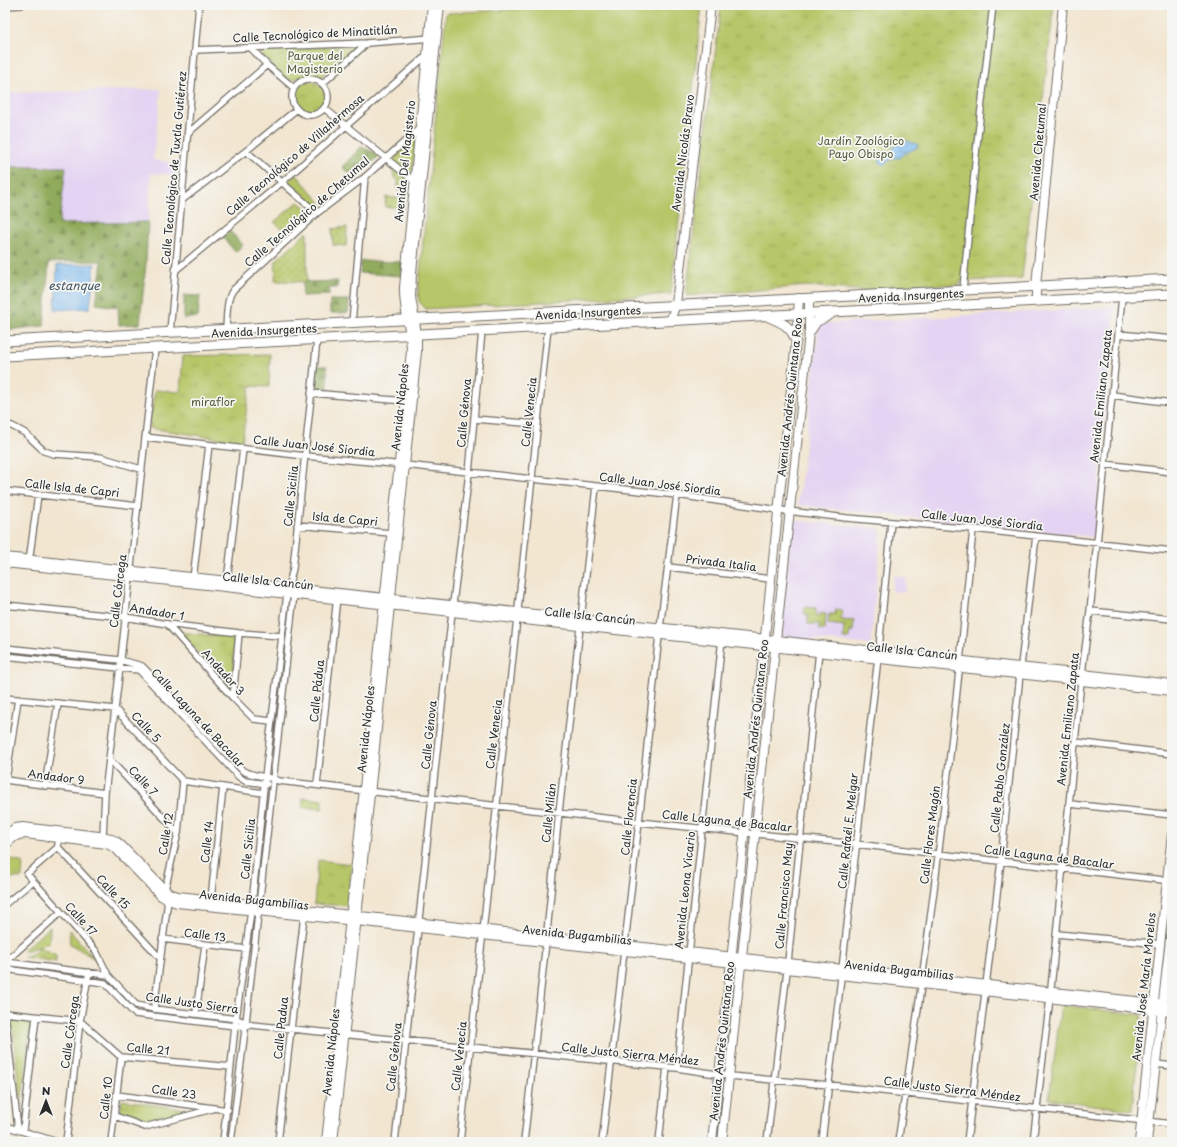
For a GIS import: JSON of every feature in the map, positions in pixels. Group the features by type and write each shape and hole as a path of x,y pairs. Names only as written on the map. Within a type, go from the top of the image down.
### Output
{"main road":[{"name":"Avenida Del Magisterio","path":"423,127 427,55 433,38 432,5"},
{"name":"Avenida Del Magisterio","path":"411,319 412,272 423,127 433,38 440,5"},
{"name":"Avenida Nicolás Bravo","path":"670,321 676,304 711,5"},
{"name":"Avenida Chetumal","path":"1036,302 1036,286 1063,5"},
{"name":"Avenida Insurgentes","path":"5,341 248,329 676,304 1171,279"},
{"path":"1171,279 1171,294"},
{"path":"1097,283 1098,298"},
{"name":"Avenida Insurgentes","path":"5,356 1171,294"},
{"path":"843,296 844,312"},
{"name":"Avenida Andrés Quintana Roo","path":"712,1142 779,510 799,314 799,298"},
{"name":"Avenida Andrés Quintana Roo","path":"722,1142 790,511 808,333 809,298"},
{"name":"Avenida Nicolás Bravo","path":"676,304 680,320"},
{"path":"808,333 816,322 834,312"},
{"path":"766,316 789,327 796,341"},
{"name":"Avenida Nápoles","path":"333,1142 341,1034 407,419 413,334 411,319"},
{"path":"248,329 248,344"},
{"name":"Avenida Nápoles","path":"387,601 391,533 402,465"},
{"name":"Calle Isla Cancún","path":"5,557 29,562 290,589"},
{"name":"Calle Isla Cancún","path":"5,563 29,562"},
{"name":"Calle Isla Cancún","path":"193,580 227,581 337,596 776,643 1082,678 1172,691"},
{"name":"Calle Isla Cancún","path":"776,643 819,651 878,655"},
{"name":"Calle Isla Cancún","path":"1082,678 1172,684"},
{"name":"Avenida Bugambilias","path":"5,835 11,829 19,827 90,838 107,844 116,849 161,896 177,903 255,907 1162,1007 1172,1005"},
{"name":"Avenida Bugambilias","path":"5,846 13,837 21,834 57,838 90,838 102,836 112,839 121,845 165,890 178,896 211,899 304,916 353,918"},
{"name":"Avenida José María Morelos","path":"1147,1142 1145,1121 1153,1006 1169,881 1172,834"},
{"name":"Avenida José María Morelos","path":"1139,1142 1145,1121 1156,1064 1172,922"},
{"name":"Avenida Bugambilias","path":"1162,1007 1172,1012"},
{"name":"Avenida Nápoles","path":"326,1142 341,1034"}],"street":[{"path":"5,6 21,5"},
{"name":"Calle Tecnológico de Tuxtla Gutiérrez","path":"170,332 199,5"},
{"path":"963,289 977,144 993,5"},
{"name":"Calle Tecnológico de Minatitlán","path":"195,50 367,43 433,38"},
{"path":"322,84 367,43"},
{"path":"251,48 267,65 294,88"},
{"name":"Calle Tecnológico de Villahermosa","path":"176,270 281,183 427,55"},
{"path":"188,132 267,65"},
{"path":"307,79 313,79 322,84 326,88 328,98 324,108 320,112 308,115 297,109 292,99 294,88 298,84 307,79"},
{"path":"324,108 385,158 418,182"},
{"path":"182,200 246,151 297,109"},
{"name":"Calle Tecnológico de Chetumal","path":"226,330 228,302 230,294 233,290 317,214 365,177 385,158 423,127"},
{"path":"246,151 317,214"},
{"path":"352,323 365,177"},
{"name":"Avenida Emiliano Zapata","path":"1034,1142 1057,934 1122,297"},
{"name":"Calle Venecia","path":"460,1142 548,327"},
{"name":"Calle Génova","path":"395,1142 469,473 482,331"},
{"path":"1118,334 1172,339"},
{"name":"Calle Sicilia","path":"231,1142 248,1024 263,793 282,636 293,568 316,340"},
{"name":"Calle Córcega","path":"102,836 105,793 110,760 155,348"},
{"path":"311,393 407,407"},
{"path":"1112,395 1172,403"},
{"path":"474,419 538,424"},
{"path":"5,425 12,426 24,433 44,451 54,454 100,457 141,469"},
{"name":"Calle Juan José Siordia","path":"146,437 305,456 676,495 779,510 1172,550"},
{"path":"193,580 209,445"},
{"path":"227,581 243,449"},
{"path":"1104,464 1172,472"},
{"name":"Calle Milán","path":"524,1142 547,939 559,812 582,623 596,487"},
{"name":"Calle Isla de Capri","path":"5,491 138,506"},
{"path":"29,562 38,495"},
{"name":"Calle Florencia","path":"602,1142 639,822 659,631 676,495"},
{"name":"Calle Rafaél E. Melgar","path":"822,1142 878,655 891,522"},
{"name":"Isla de Capri","path":"297,525 391,533"},
{"name":"Calle Flores Magón","path":"898,1142 922,981 938,854 960,664 973,529"},
{"name":"Calle Pablo González","path":"967,1142 1001,861 1036,536"},
{"name":"Privada Italia","path":"668,567 771,579"},
{"name":"Calle Sicilia","path":"223,1142 228,1110 235,1026 246,949 255,907 272,781 290,589"},
{"name":"Calle Pádua","path":"317,785 337,596"},
{"name":"Andador 1","path":"5,605 125,617 166,624 239,633 282,636"},
{"path":"1090,611 1172,619"},
{"name":"Andador 3","path":"166,624 254,719 271,721"},
{"path":"233,698 239,633"},
{"name":"Avenida Leona Vicario","path":"676,1068 722,638"},
{"name":"Calle Laguna de Bacalar","path":"5,648 120,660 142,666 243,771 265,777 272,781"},
{"name":"Calle Francisco May","path":"767,1142 787,966 819,651"},
{"name":"Calle Laguna de Bacalar","path":"5,656 139,670 238,777 244,781 264,784 272,781 279,781 317,785 639,822 856,844 1169,881"},
{"name":"Calle 5","path":"5,698 115,709 183,781"},
{"path":"6,780 18,699"},
{"path":"45,786 58,703"},
{"path":"1076,742 1172,754"},
{"name":"Calle 7","path":"110,760 178,832"},
{"name":"Andador 9","path":"6,780 105,793"},
{"path":"183,781 263,793"},
{"name":"Calle 12","path":"165,890 178,832 183,781"},
{"name":"Calle 14","path":"211,899 223,787"},
{"path":"1070,804 1172,815"},
{"path":"57,838 58,847"},
{"name":"Calle 17","path":"58,847 27,874 96,951 108,975"},
{"name":"Calle 15","path":"58,847 160,958"},
{"path":"5,904 33,881"},
{"path":"154,1009 168,900"},
{"path":"5,962 61,912"},
{"name":"Calle Padua","path":"278,1142 304,916"},
{"path":"1057,934 1160,944"},
{"name":"Calle 13","path":"162,939 246,949"},
{"path":"196,1013 205,945"},
{"path":"5,962 108,975"},
{"name":"Calle Justo Sierra","path":"5,969 105,983 135,1014 235,1026 248,1024"},
{"name":"Calle Córcega","path":"66,1142 80,1021 89,972"},
{"name":"Calle Justo Sierra","path":"108,975 136,1005 154,1009 237,1018 248,1024"},
{"path":"20,1129 5,1013 80,1021"},
{"path":"20,1129 36,1017"},
{"name":"Calle 21","path":"80,1021 121,1057 231,1067"},
{"name":"Calle Justo Sierra Méndez","path":"248,1024 291,1030 406,1040 667,1067 730,1076 829,1084 971,1102 1172,1124"},
{"name":"Calle 10","path":"111,1142 121,1057"},
{"path":"1156,1064 1172,1066"},
{"path":"659,1142 667,1067"},
{"name":"Calle 23","path":"117,1095 228,1110"},
{"path":"115,1116 145,1127 214,1108"},
{"path":"5,1126 20,1129 58,1142"}],"shaded area":[{"path":"161,89 153,160 178,164 176,175 151,173 148,222 58,224 66,167 5,167 5,93"},
{"path":"1115,307 1094,537 798,505 819,324"},
{"path":"792,520 881,529 871,645 781,636"},
{"path":"894,575 906,577 905,592 892,591"}],"green space":[{"path":"607,5 702,5 671,294 426,309 419,302 418,292 446,13"},
{"name":"Jardín Zoológico Payo Obispo","path":"721,5 1054,5 1022,279 960,281 960,285 907,285 867,291 807,286 686,296"},
{"name":"Parque del Magisterio","path":"353,46 355,48 318,80 310,77 304,77 291,81 283,77 255,50"},
{"path":"309,81 315,82 322,88 325,97 324,103 318,110 309,113 303,112 296,106 293,97 294,91 300,84"},
{"path":"417,131 412,176 389,156"},
{"path":"361,147 380,155 355,178 342,167"},
{"path":"5,167 66,167 59,224 148,222 146,263 140,324 119,325 118,307 96,304 102,261 49,262 44,326 5,330"},
{"path":"392,168 411,181 411,195 406,191 398,191 398,180 394,177"},
{"path":"296,174 323,205 319,209 285,183"},
{"path":"386,197 405,199 405,208 385,207"},
{"path":"298,202 313,214 289,235 274,222"},
{"path":"347,227 346,246 333,245 332,229"},
{"path":"230,231 243,245 235,252 223,237"},
{"path":"307,232 307,282 275,281 276,260"},
{"path":"361,261 403,262 402,276 360,273"},
{"path":"338,281 337,288 329,288 329,295 302,296 303,282"},
{"path":"184,295 200,296 198,317 184,319"},
{"path":"330,300 349,300 348,313 330,313"},
{"name":"miraflor","path":"270,354 269,387 250,386 242,442 149,428 155,390 180,392 183,356"},
{"path":"316,366 327,366 328,389 312,388"},
{"path":"804,607 816,608 816,616 820,617 820,613 826,614 825,630 819,629 819,624 808,624 808,615 804,613"},
{"path":"836,609 842,610 841,620 854,621 853,631 850,631 849,638 843,638 844,626 828,624 829,614 835,614"},
{"path":"178,632 233,637 234,670 232,689"},
{"path":"303,798 323,800 322,809 302,807"},
{"path":"8,858 23,863 22,878 8,878"},
{"path":"318,860 352,864 347,906 314,904"},
{"path":"50,927 49,943 23,952 22,951"},
{"path":"69,930 95,959 70,944"},
{"path":"39,947 56,955 56,962 24,957 34,953"},
{"path":"1061,1005 1142,1015 1132,1110 1049,1099"},
{"path":"11,1018 31,1021 21,1106"},
{"path":"122,1100 191,1110 148,1121 120,1112"}],"water":[{"path":"900,139 917,144 918,147 904,154 900,158 894,158 883,165 879,161 883,155 889,154"},
{"name":"estanque","path":"95,264 90,308 55,310 57,265"}]}
